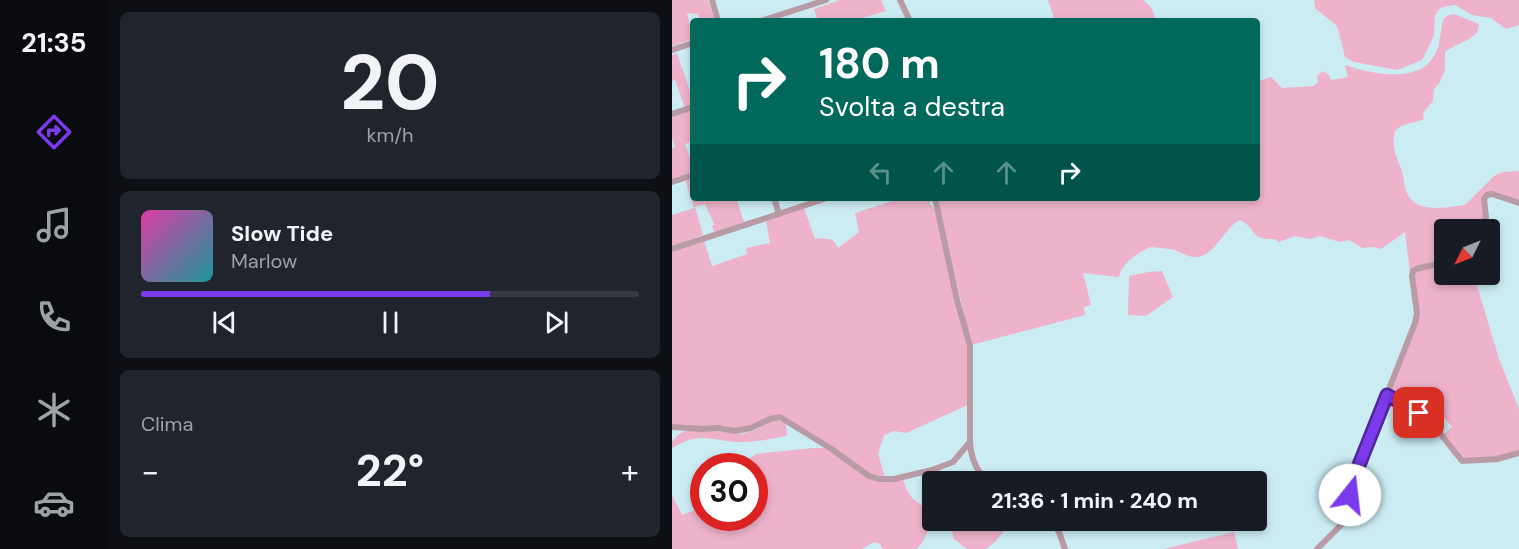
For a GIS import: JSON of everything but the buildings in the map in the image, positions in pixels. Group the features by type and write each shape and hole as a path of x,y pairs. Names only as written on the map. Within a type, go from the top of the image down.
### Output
{"street":[{"path":"712,0 717,18"},
{"path":"770,18 826,0"},
{"path":"900,0 909,18"},
{"path":"672,50 690,44"},
{"path":"672,114 690,108"},
{"path":"672,182 690,176"},
{"path":"1485,219 1487,195 1519,203"},
{"path":"775,201 779,214"},
{"path":"672,249 818,201"},
{"path":"935,201 970,346 971,457 979,471"},
{"path":"1317,549 1345,521 1357,470 1416,317 1413,271 1434,265"},
{"path":"1387,395 1432,423 1462,461 1497,459 1519,453"},
{"path":"672,427 718,428 735,432 751,428 770,418 780,417 869,476 879,479 932,470 953,462 970,442"},
{"path":"1058,531 1065,549"}],"shaded area":[{"path":"672,0 708,0 714,18 699,18 698,14 687,13 690,40 672,46"},
{"path":"840,0 881,0 886,11 862,18 817,18 814,9"},
{"path":"1048,0 1143,0 1152,9 1155,18 1054,18"},
{"path":"1314,0 1519,0 1519,25 1506,29 1491,18 1472,15 1455,5 1443,7 1435,16 1434,36 1422,60 1397,70 1354,62 1345,57 1337,26 1315,8"},
{"path":"1454,14 1479,24 1476,34 1445,52 1445,70 1434,89 1433,101 1423,113 1424,119 1395,131 1394,147 1408,195 1419,205 1426,207 1442,208 1465,205 1494,176 1502,172 1519,171 1519,202 1487,193 1484,219 1434,219 1434,265 1410,272 1405,232 1381,249 1362,248 1349,240 1340,242 1320,236 1311,239 1295,236 1279,242 1257,236 1246,223 1240,220 1213,248 1201,256 1193,257 1171,249 1151,247 1131,259 1123,267 1119,277 1083,273 1091,305 1084,307 1085,315 971,345 938,201 1260,201 1260,81 1271,77 1282,88 1314,86 1318,82 1317,76 1323,71 1329,75 1331,80 1348,77 1345,65 1382,74 1409,73 1421,69 1437,50 1444,18"},
{"path":"677,53 690,91 690,106 685,108 675,80 672,81 672,55"},
{"path":"690,110 690,142 685,144 690,158 690,173 672,179 672,148 675,147 672,138 672,117"},
{"path":"690,178 690,195 685,179"},
{"path":"692,201 737,201 744,222 714,232 712,226 714,224 705,204 695,207 703,235 672,246 672,215 694,208"},
{"path":"893,201 931,201 929,203 934,208 968,347 968,405 906,433 894,431 884,435 878,454 885,477 871,475 787,418 735,429 672,425 672,251 704,241 712,266 747,254 746,248 770,243 766,221 804,208 815,239 833,240 838,248 859,232 855,213"},
{"path":"1434,266 1434,285 1477,285 1499,359 1519,409 1519,451 1498,458 1463,460 1444,434 1452,427 1435,406 1423,407 1419,410 1389,393 1418,318 1413,276 1416,271"},
{"path":"1162,271 1173,297 1146,316 1128,315 1129,276"},
{"path":"772,420 786,424 787,436 745,442 701,438 683,442 672,448 672,441 685,431 741,434 756,430"},
{"path":"826,448 870,478 903,479 907,491 922,505 922,531 929,531 916,549 883,549 880,544 874,542 862,549 672,549 672,495 682,515 690,512 690,531 768,531 768,453 766,453"},
{"path":"951,531 1004,531 986,549 967,549 954,539"},
{"path":"1234,532 1238,549 1163,549"}],"route":[{"path":"1350,495 1357,470 1387,395 1419,413"}]}
